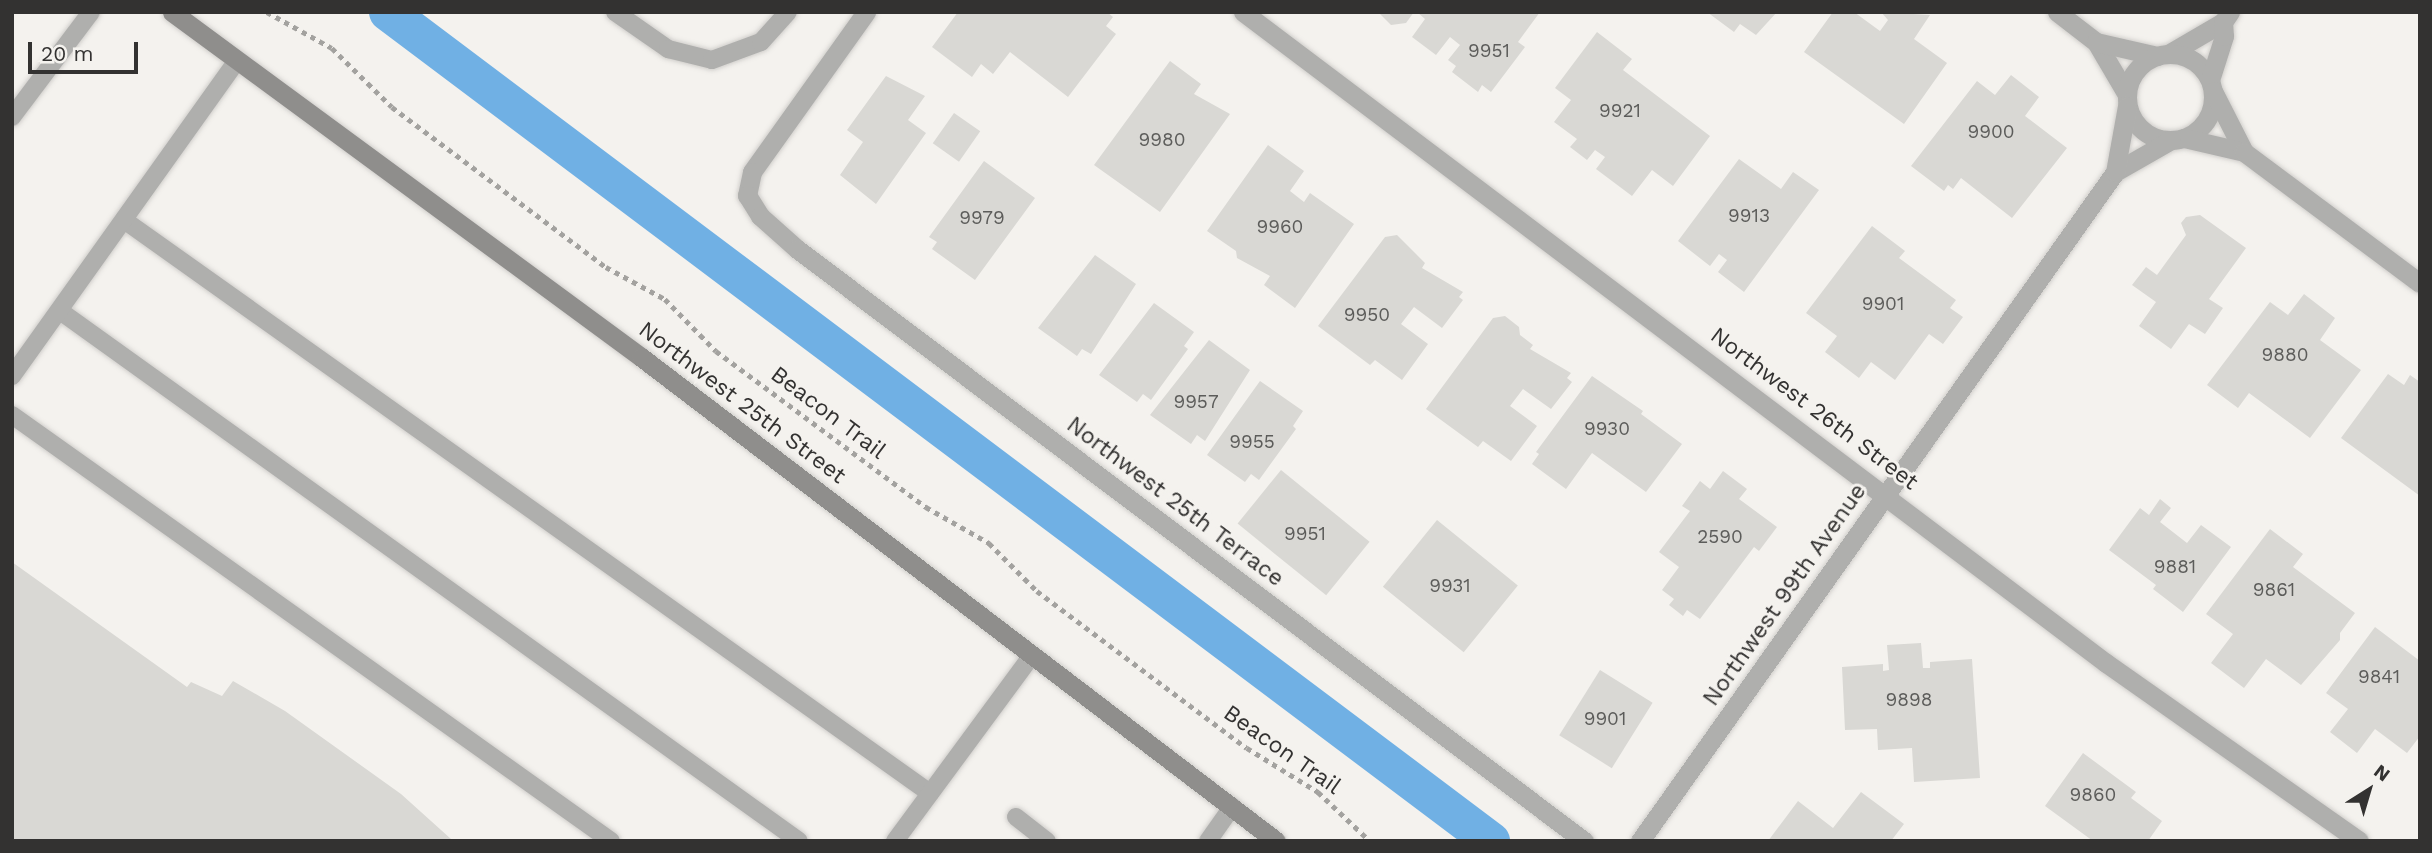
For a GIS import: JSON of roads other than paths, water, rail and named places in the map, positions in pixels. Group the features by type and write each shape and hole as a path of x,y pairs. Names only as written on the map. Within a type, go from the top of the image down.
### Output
{"main road":[{"name":"Northwest 25th Street","path":"172,12 630,349 1276,841"}],"street":[{"name":"Northwest 25th Terrace","path":"866,12 752,172 747,195 760,216 797,249 1584,841"},
{"name":"Northwest 26th Street","path":"1243,12 2152,696 2359,841"},
{"path":"2057,12 2096,42 2148,134 2244,152 2420,283"},
{"path":"2127,99 2136,70 2226,17"},
{"path":"2178,139 2209,115 2211,86 2226,17"},
{"path":"2096,42 2194,61 2211,86 2244,152"},
{"name":"Northwest 99th Avenue","path":"1640,841 2115,172 2127,99"},
{"name":"Northwest 99th Avenue","path":"2115,172 2178,139"}],"lane":[{"path":"12,117 91,12"},
{"path":"615,12 668,49 712,60 761,42 788,12"},
{"path":"12,376 237,61"},
{"path":"124,220 930,793"},
{"path":"60,311 799,841"},
{"path":"12,415 611,841"},
{"path":"895,841 1032,655"},
{"path":"1208,841 1232,807"},
{"path":"1016,817 1048,841"}],"waterway":[{"path":"388,12 1491,841"}]}
